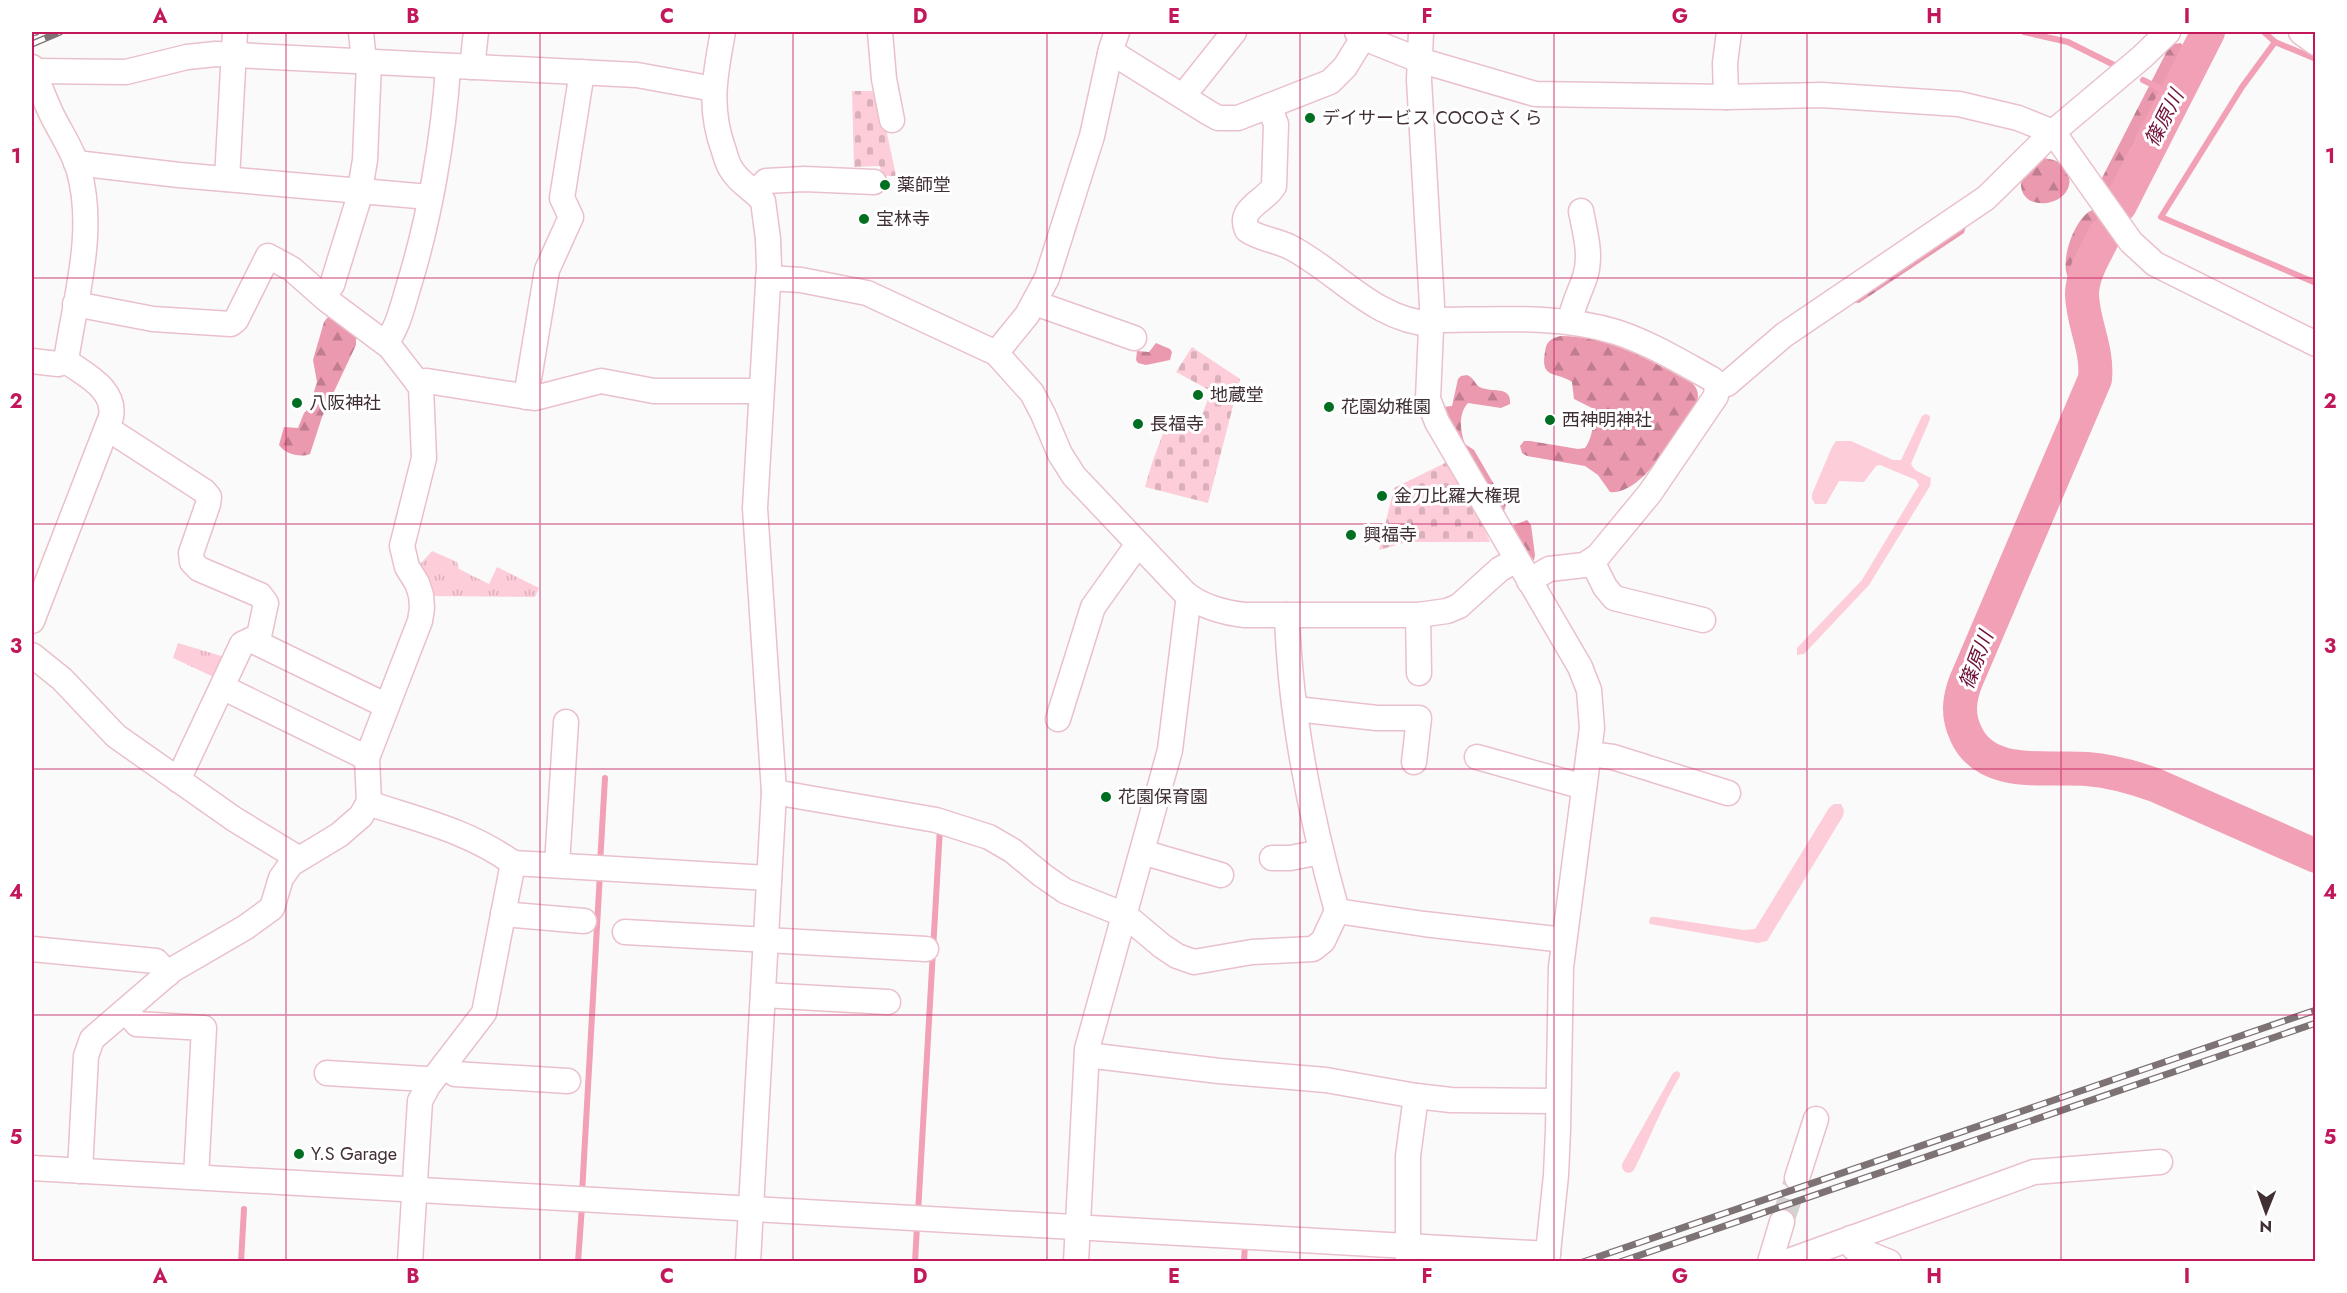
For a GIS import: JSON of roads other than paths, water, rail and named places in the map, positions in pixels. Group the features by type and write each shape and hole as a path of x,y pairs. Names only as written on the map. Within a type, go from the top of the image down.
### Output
{"street":[{"path":"227,179 235,32"},
{"path":"322,296 332,285 360,190 367,148 367,62 361,32"},
{"path":"472,67 476,32"},
{"path":"723,32 714,89 714,119 733,173 763,201 769,253 755,508 774,792 748,1262"},
{"path":"880,32 884,79 892,120"},
{"path":"32,1168 1077,1229 1409,1254 1547,1258 1556,1175 1560,985 1593,715 1585,678 1431,411 1428,386 1432,322 1419,60 1421,32"},
{"path":"1725,97 1725,63 1729,32"},
{"path":"1717,386 1727,384 1766,348 1793,328 1986,198 2053,132 2142,57 2168,32"},
{"path":"1114,43 1116,55 1209,113 1228,119 1238,118 1330,82 1346,67 1361,34 1419,60 1535,94 1725,97 1803,94 1959,104 2008,115 2053,132 2131,242 2142,254 2170,272 2316,344"},
{"path":"1183,96 1229,38"},
{"path":"996,353 1035,303 1047,278 1086,158 1114,43"},
{"path":"66,361 86,226 83,187 76,164 32,69 126,72 201,54 582,72 650,77 714,89"},
{"path":"386,343 395,330 415,266 436,164 448,66"},
{"path":"526,397 547,270 572,217 562,198 582,72"},
{"path":"1269,106 1276,123 1274,186 1272,191 1249,210 1245,221 1246,230 1290,247 1354,293 1404,319 1419,323 1570,322 1605,329 1637,339 1712,379 1717,386 1716,396 1650,493 1592,561 1575,567 1550,569 1529,581"},
{"path":"76,164 429,197"},
{"path":"756,194 766,181 804,179 874,182"},
{"path":"1570,322 1571,313 1586,276 1589,258 1581,212"},
{"path":"75,304 153,319 231,324 236,320 268,256 292,269 322,296 386,343 421,387 424,458 402,546 407,567 421,595 420,621 367,758 368,803 361,816 348,828 298,858 285,870 272,908 246,927 168,974 127,1012 99,1033 88,1047 80,1171"},
{"path":"768,278 801,280 867,293 996,353 1032,393 1066,466 1191,598 1234,614 1418,615 1459,606 1500,569 1517,560"},
{"path":"1035,303 1134,338"},
{"path":"32,362 58,364 66,361"},
{"path":"32,621 106,431 113,407 105,390 66,361"},
{"path":"417,382 427,381 535,398 601,381 654,391 761,391"},
{"path":"106,431 204,491 209,497 191,553 192,562 199,569 260,595 266,603 259,636 242,644 178,780"},
{"path":"1058,719 1093,607 1138,544"},
{"path":"1592,561 1605,587 1614,598 1703,620"},
{"path":"1076,1262 1087,1055 1170,750 1188,603 1191,598"},
{"path":"774,792 936,820 976,832 1002,843 1065,891 1125,915 1177,956 1194,962 1252,952 1313,950 1323,940 1337,911 1321,852 1306,780 1296,709 1287,615"},
{"path":"1418,615 1419,673"},
{"path":"251,640 387,706"},
{"path":"32,655 62,679 116,736 234,819 298,858"},
{"path":"222,687 367,758"},
{"path":"1296,709 1377,718 1419,718 1414,762"},
{"path":"557,865 566,722"},
{"path":"1589,754 1613,757 1728,793"},
{"path":"1477,757 1584,787"},
{"path":"368,803 453,831 490,846 513,862 769,878"},
{"path":"1142,852 1221,875"},
{"path":"1272,858 1290,858 1321,852"},
{"path":"410,1262 420,1101 437,1074 484,1013 513,862"},
{"path":"1337,911 1424,924 1564,940"},
{"path":"503,914 584,921"},
{"path":"625,932 926,948"},
{"path":"32,949 156,961 168,974"},
{"path":"763,995 888,1002"},
{"path":"127,1012 137,1023 204,1028 196,1178"},
{"path":"1087,1055 1219,1071 1326,1080 1451,1100 1558,1101"},
{"path":"327,1074 426,1079 437,1074 455,1074 568,1081"},
{"path":"1409,1254 1408,1156 1416,1096"},
{"path":"1797,1178 1816,1119"},
{"path":"1786,1262 2034,1172 2160,1162"},
{"path":"1770,1262 1782,1222"},
{"path":"1851,1238 1854,1248 1888,1262"}],"waterway":[{"path":"2024,32 2068,42 2116,66"},
{"name":"篠原川","path":"2120,205 2208,32"},
{"path":"2264,32 2275,42 2316,59"},
{"path":"2275,42 2242,87 2161,217 2316,283"},
{"path":"2143,80 2175,96"},
{"name":"篠原川","path":"2105,234 2087,271 2082,295 2094,357 2095,379 1966,681 1960,707 1963,727 1975,748 1988,758 2003,764 2019,767 2087,769 2130,777 2155,785 2316,856"},
{"path":"600,864 605,778"},
{"path":"918,1213 940,828"},
{"path":"582,1194 600,873"},
{"path":"578,1262 582,1206"},
{"path":"241,1262 244,1209"},
{"path":"915,1262 917,1226"},
{"path":"1244,1262 1245,1244"}],"tunnel":[{"path":"1782,1222 1797,1178"}],"railway":[{"path":"32,33 36,32"},
{"path":"32,44 60,32"},
{"path":"1583,1262 2316,1010"},
{"path":"1620,1262 2316,1023"}],"place":[{"name":"デイサービス COCOさくら","path":"1310,118"},
{"name":"薬師堂","path":"885,185"},
{"name":"宝林寺","path":"864,219"},
{"name":"地蔵堂","path":"1198,395"},
{"name":"八阪神社","path":"297,403"},
{"name":"花園幼稚園","path":"1329,407"},
{"name":"西神明神社","path":"1550,420"},
{"name":"長福寺","path":"1138,424"},
{"name":"金刀比羅大権現","path":"1382,496"},
{"name":"興福寺","path":"1351,535"},
{"name":"花園保育園","path":"1106,797"},
{"name":"Y.S Garage","path":"299,1154"}]}
